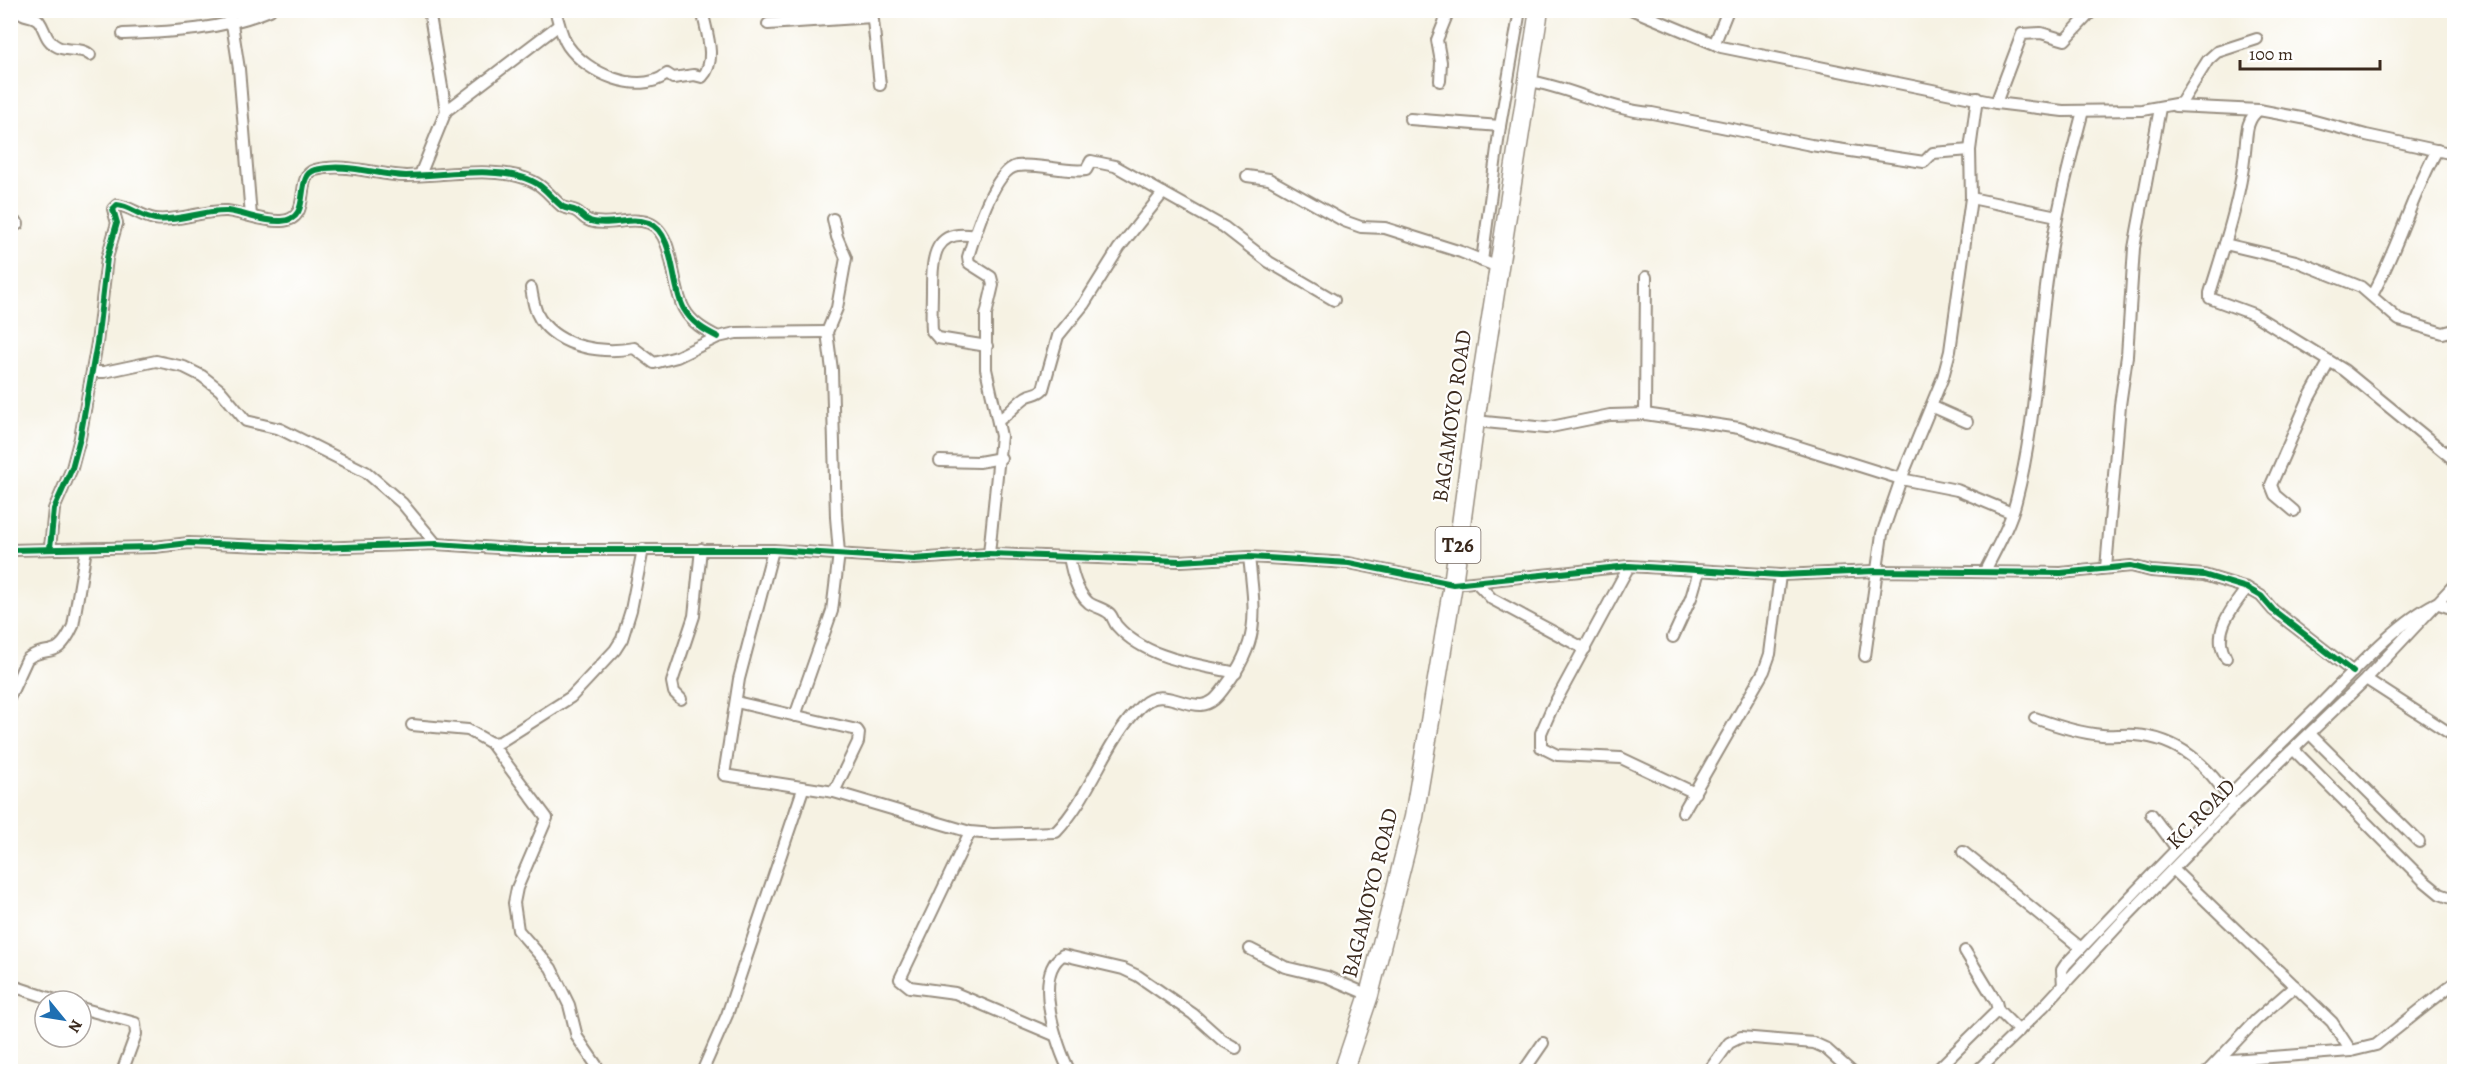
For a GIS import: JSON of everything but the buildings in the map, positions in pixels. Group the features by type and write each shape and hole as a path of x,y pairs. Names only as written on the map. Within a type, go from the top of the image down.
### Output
{"highway":[{"name":"BAGAMOYO ROAD","path":"1343,1071 1369,995 1414,817 1453,584 1475,421 1490,264 1530,81 1539,10"}],"street":[{"path":"18,10 22,15 35,18 40,22 47,39 54,45 70,51 81,50 90,55"},
{"path":"226,10 232,24 239,69 251,216"},
{"path":"123,34 184,32 232,24 270,10"},
{"path":"429,10 446,111"},
{"path":"555,10 567,44 584,61 632,84 640,84 667,74 673,78 694,75 702,77 708,71 711,62 702,10"},
{"path":"1440,81 1441,62 1437,40 1449,10"},
{"path":"1246,176 1269,179 1344,221 1361,227 1385,228 1490,264 1500,126 1520,10"},
{"path":"1633,10 1717,45 1996,103 2083,111 2174,106 2259,110 2454,154"},
{"path":"1717,45 1716,40 1728,10"},
{"path":"1996,103 2022,34 2041,33 2065,40 2092,10"},
{"path":"768,24 872,14 880,85"},
{"path":"420,175 446,111 560,25"},
{"path":"2174,106 2184,99 2208,60 2217,52 2257,39"},
{"path":"1530,81 1568,89 1625,111 1652,113 1811,145 1924,162 1932,153 1970,150"},
{"path":"1865,656 1875,571 1882,534 1950,351 1971,198 1970,150 1977,98"},
{"path":"2106,568 2120,405 2127,356 2134,248 2140,201 2160,108"},
{"path":"2259,110 2248,122 2243,170 2210,298 2253,314 2344,370 2454,460"},
{"path":"1985,571 2012,513 2031,422 2047,278 2057,216 2083,111"},
{"path":"1410,119 1500,126"},
{"path":"2372,295 2382,277 2423,175 2437,150"},
{"path":"989,554 1001,458 999,420 986,369 986,315 993,280 969,263 968,257 1002,176 1017,166 1079,171 1086,170 1091,161 1098,161 1115,166 1224,226 1269,262 1334,300"},
{"path":"50,548 54,509 72,468 92,372 104,278 117,224 113,209 117,205 147,218 159,219 227,211 280,221 292,218 299,212 307,178 313,171 348,168 404,176 466,173 517,176 531,180 547,189 564,207 578,211 584,219 594,223 650,223 659,231 667,245 682,307 699,327 718,337"},
{"path":"999,420 1013,411 1024,398 1037,395 1043,389 1058,336 1084,304 1119,248 1163,193"},
{"path":"1971,198 2057,216"},
{"path":"795,716 832,610 839,554 832,370 827,332 837,308 846,258 837,237 833,219"},
{"path":"975,236 962,233 948,237 933,255 932,332 938,338 987,346"},
{"path":"2225,244 2312,266 2361,287 2399,320 2443,333 2454,330"},
{"path":"1645,414 1646,277"},
{"path":"531,288 537,312 545,325 571,341 591,349 614,352 633,348 654,363 677,357 718,337 770,331 827,332"},
{"path":"92,372 116,370 156,361 184,367 211,382 246,421 256,425 273,426 366,472 402,503 436,544"},
{"path":"2294,511 2275,495 2271,485 2309,398 2329,362"},
{"path":"1930,406 1966,422"},
{"path":"1475,421 1539,429 1610,415 1645,414 1739,428 1901,479 1957,490 2012,513"},
{"path":"940,461 979,462 1001,458"},
{"path":"10,550 86,549 189,543 314,548 436,544 530,550 772,550 914,559 989,554 1180,561 1249,557 1349,563 1453,584 1629,566 1780,575 1875,571 2061,573 2131,566 2151,571 2204,576 2247,588 2261,596 2273,610 2353,672"},
{"path":"10,696 27,659 50,653 61,646 68,636 73,626 86,549"},
{"path":"491,743 508,738 565,702 615,650 622,639 634,599 643,549"},
{"path":"681,699 674,692 672,682 694,616 702,549"},
{"path":"772,550 736,702 724,775 834,792 970,832 993,834 1056,832 1130,718 1147,700 1160,696 1196,705 1209,704 1245,660 1252,634 1253,591 1249,557"},
{"path":"1069,556 1077,586 1083,596 1090,603 1110,614 1116,626 1142,645 1180,661 1236,673"},
{"path":"1629,566 1551,710 1541,733 1541,747 1557,755 1621,758 1695,793"},
{"path":"1673,637 1691,598 1699,571"},
{"path":"1683,812 1764,671 1770,654 1780,575"},
{"path":"1476,582 1492,599 1585,649"},
{"name":"KC ROAD","path":"1976,1071 2063,987 2234,806 2366,679 2454,585"},
{"path":"2226,658 2220,649 2219,637 2222,625 2247,588"},
{"path":"2063,987 2062,970 2081,948 2228,796 2353,672 2419,612 2436,603 2454,609"},
{"path":"2366,679 2454,736"},
{"path":"2338,687 2348,696"},
{"path":"736,702 841,724 859,733 858,742 834,792"},
{"path":"2034,718 2073,731 2105,735 2136,735 2160,740 2184,750 2205,765 2234,806"},
{"path":"412,725 468,730 491,743 547,818 547,824 517,888 514,903 518,930 551,968 569,1005 577,1036 601,1071"},
{"path":"2310,734 2419,842"},
{"path":"2294,750 2423,880 2440,894 2454,899"},
{"path":"702,1071 727,1015 803,789"},
{"path":"2151,814 2177,849"},
{"path":"970,832 900,979 910,987 954,993 1054,1035"},
{"path":"1963,852 2081,948"},
{"path":"2174,870 2332,1022 2351,1051"},
{"path":"1250,949 1285,967 1327,977 1369,995"},
{"path":"1965,951 1996,1002 1998,1010 2019,1031"},
{"path":"1070,1071 1054,1035 1048,996 1050,978 1059,957 1063,955 1123,969 1138,976 1192,1014 1222,1040 1236,1048"},
{"path":"2218,1060 2351,1051 2376,1045 2454,983"},
{"path":"10,985 33,993"},
{"path":"2207,1071 2256,1020 2295,986"},
{"path":"1935,1071 1998,1010"},
{"path":"93,1011 135,1023 136,1034 122,1071"},
{"path":"1708,1071 1729,1043 1741,1037 1819,1044 1852,1071"},
{"path":"1523,1071 1544,1043"},
{"path":"1945,1071 1947,1060"}],"cycle path":[{"path":"50,548 54,509 72,468 80,438 97,343 107,258 117,223 113,209 117,205 155,219 173,219 227,211 281,221 291,219 297,213 305,180 315,170 338,167 406,176 470,172 518,176 537,184 563,207 576,211 588,220 597,223 642,221 657,229 668,249 684,309 699,326 718,337"},
{"path":"10,550 154,547 189,543 314,548 436,544 530,550 773,550 914,559 989,554 1180,561 1249,557 1349,563 1453,584 1629,566 1780,575 1875,571 2061,573 2131,566 2151,571 2204,575 2247,588 2261,596 2273,610 2353,672"}]}
